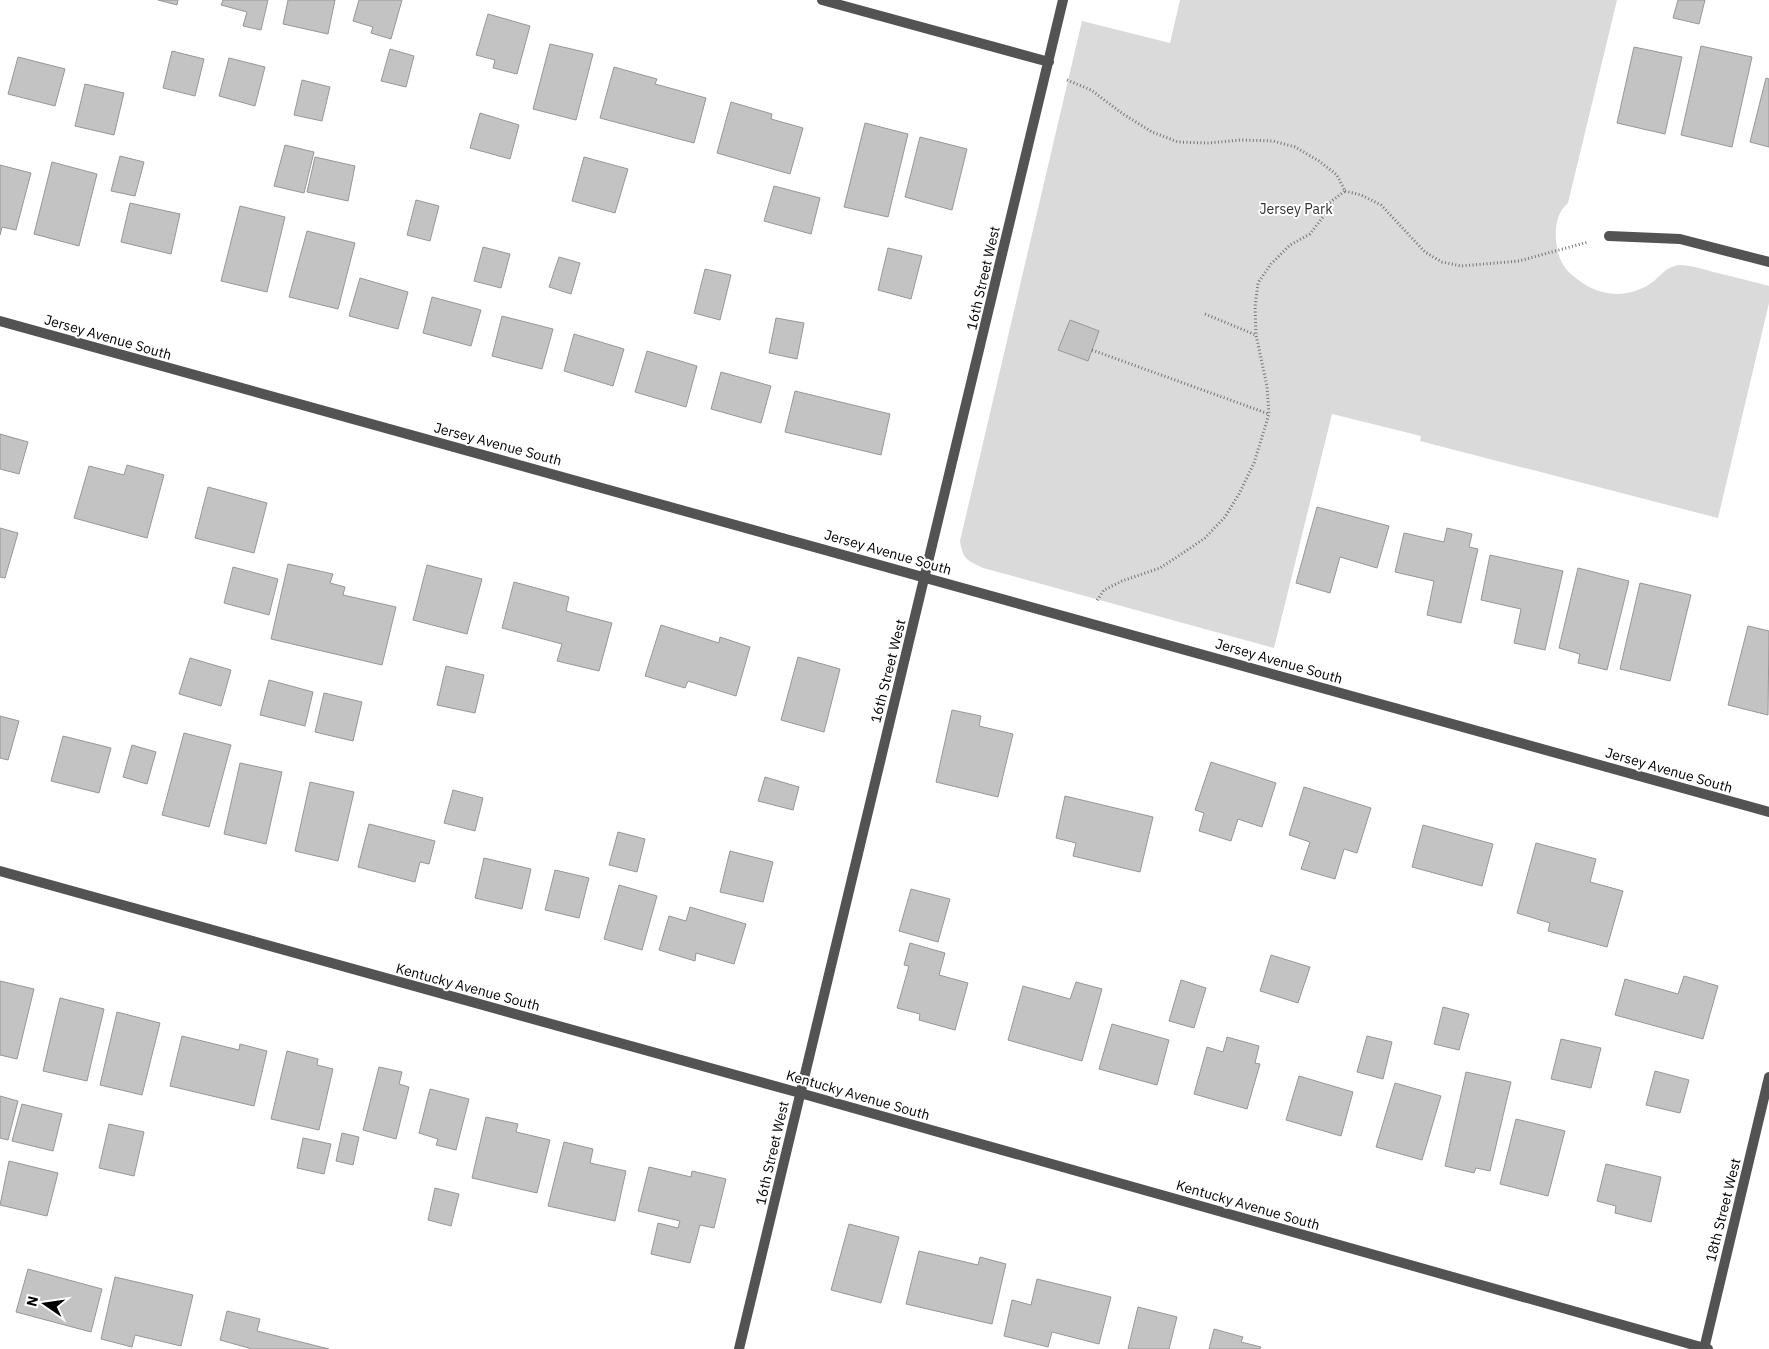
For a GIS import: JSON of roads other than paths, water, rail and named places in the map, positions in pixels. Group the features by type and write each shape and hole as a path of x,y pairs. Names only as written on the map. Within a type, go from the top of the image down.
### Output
{"street":[{"path":"822,0 1047,67"},
{"name":"16th Street West","path":"739,1349 926,577 1063,0"},
{"path":"1609,236 1680,239 1769,262"},
{"name":"Jersey Avenue South","path":"0,321 1769,812"},
{"name":"Kentucky Avenue South","path":"0,870 800,1093 1705,1349"},
{"name":"18th Street West","path":"1705,1349 1769,1077"}],"park label":[{"name":"Jersey Park","path":"1296,209"}]}
